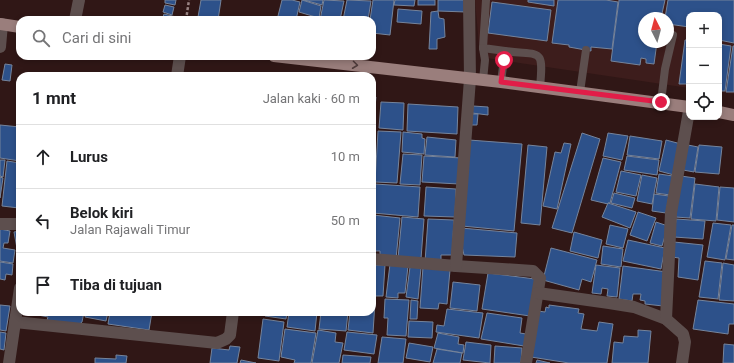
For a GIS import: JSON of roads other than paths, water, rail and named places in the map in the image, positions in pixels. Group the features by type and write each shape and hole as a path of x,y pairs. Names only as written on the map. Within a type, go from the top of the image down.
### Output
{"main road":[{"path":"1,24 16,26"},
{"path":"308,60 501,82 686,106"},
{"path":"722,113 734,115"}],"street":[{"path":"76,16 79,0"},
{"path":"456,266 470,79 469,0"},
{"path":"0,47 1,24"},
{"path":"178,72 179,60"},
{"path":"666,319 671,213 687,120"},
{"path":"0,224 16,224"},
{"path":"376,259 533,271 540,278 526,363"},
{"path":"538,293 634,307 666,319 683,334 685,342 682,363"},
{"path":"9,363 16,315"},
{"path":"15,322 217,342 226,339 230,335 232,316"}],"lane":[{"path":"483,80 485,60 483,48 486,0"},
{"path":"483,48 536,54 540,58 542,66 540,88"},
{"path":"661,102 665,69 670,48"},
{"path":"580,92 586,50"},
{"path":"501,82 505,51"}]}
